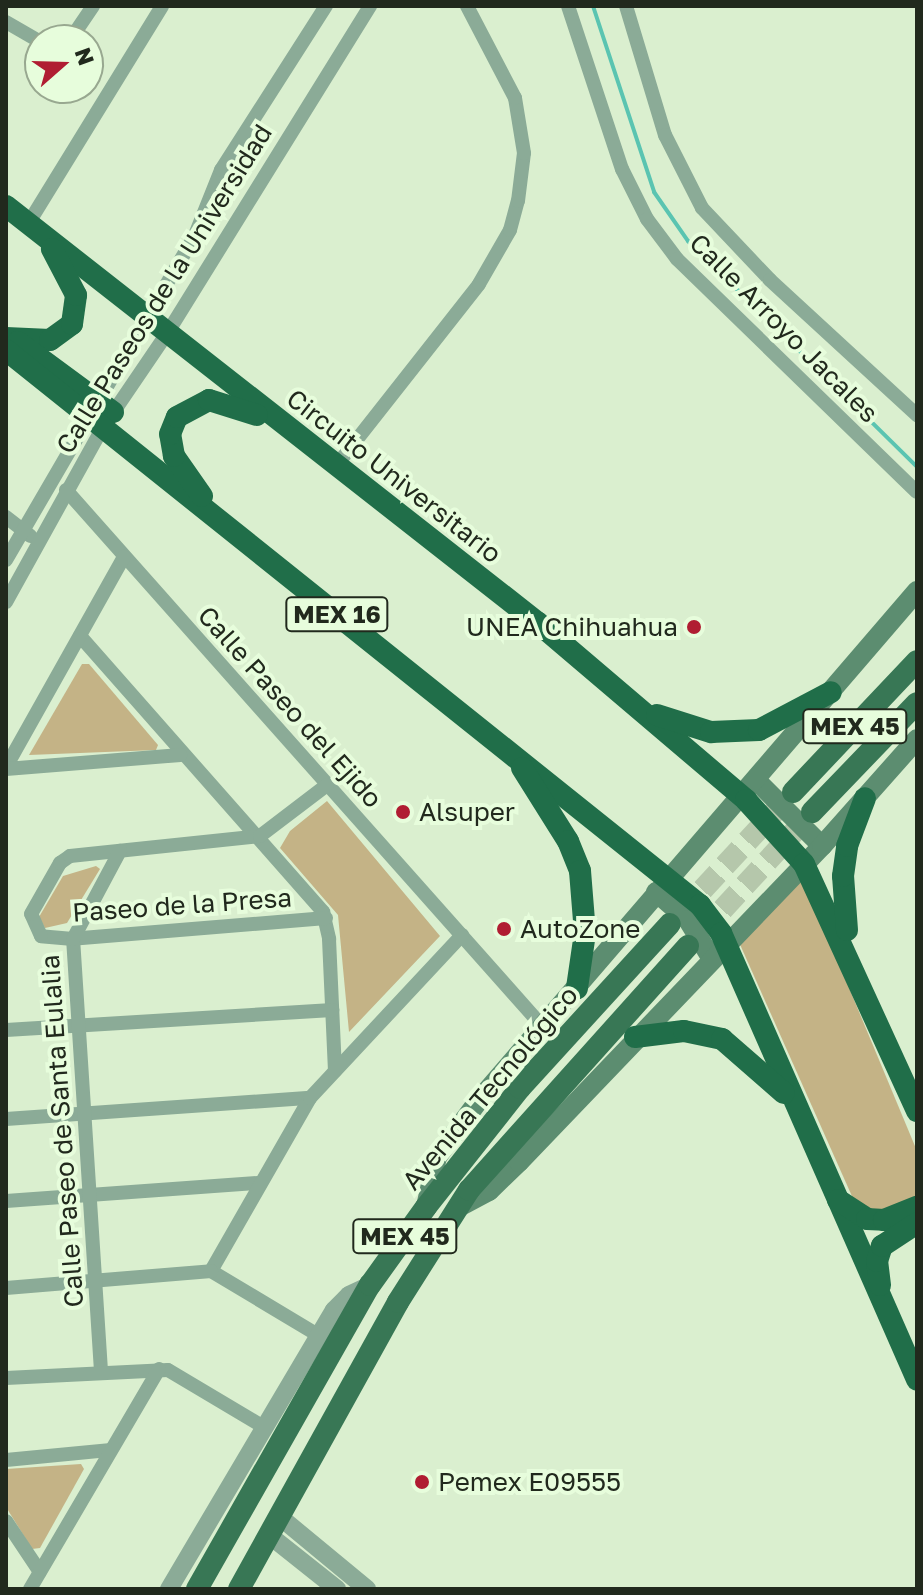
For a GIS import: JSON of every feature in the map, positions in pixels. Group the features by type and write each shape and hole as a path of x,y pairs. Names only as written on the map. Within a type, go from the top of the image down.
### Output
{"highway":[{"name":"Circuito Universitario","path":"6,206 164,339 336,466 641,708 749,788 804,864 858,974"},
{"path":"10,343 60,336 77,314 70,282 46,238"},
{"path":"164,339 245,409"},
{"path":"10,343 101,415"},
{"path":"247,543 188,480 174,456 170,434 177,417 194,404 219,401 277,421"},
{"name":"MEX 16","path":"101,415 247,543 512,753 662,885"},
{"path":"641,708 680,724 733,733 780,721 831,692"},
{"path":"512,753 568,841 580,871 585,933 577,988"},
{"name":"MEX 45","path":"865,798 847,846 842,908 858,974 917,1111"},
{"path":"662,885 700,905 719,951 796,1107 917,1380"},
{"path":"635,1037 684,1031 722,1039 759,1066 796,1107"},
{"path":"837,1199 867,1219 884,1220 917,1207"},
{"path":"882,1298 877,1261 882,1246 917,1223"}],"main road":[{"name":"MEX 45","path":"662,885 917,591"},
{"name":"MEX 45","path":"793,792 917,661"},
{"name":"MEX 45","path":"812,812 917,703"},
{"name":"MEX 45","path":"865,798 917,739"},
{"path":"749,788 822,846"},
{"path":"459,1207 489,1191 865,798"},
{"path":"426,1207 437,1157 542,1026 662,885"},
{"name":"Avenida Tecnológico","path":"197,1589 370,1285 426,1207 520,1088 670,924"},
{"name":"Avenida Tecnológico","path":"239,1589 398,1302 459,1207 520,1129 688,946"}],"street":[{"path":"81,24 93,6"},
{"path":"28,224 162,6"},
{"name":"Calle Paseos de la Universidad","path":"6,602 40,543 145,323 195,235 221,170 326,6"},
{"name":"Calle Paseos de la Universidad","path":"6,560 101,415 164,339 370,6"},
{"path":"336,466 479,284 510,230 518,201 524,153 515,98 467,6"},
{"name":"Calle Arroyo Jacales","path":"568,6 622,169 647,219 677,259 917,492"},
{"path":"626,6 665,135 702,208 770,280 917,415"},
{"path":"6,22 24,33"},
{"name":"Calle Paseo del Ejido","path":"66,490 542,1026"},
{"path":"6,517 40,543"},
{"path":"6,768 124,557"},
{"path":"80,636 180,755 260,836 326,918 335,1071"},
{"path":"6,768 180,755"},
{"path":"260,836 327,785"},
{"name":"Paseo de la Presa","path":"260,836 70,856 60,863 31,914 41,936 73,939 326,918"},
{"name":"Calle Paseo de Santa Eulalia","path":"101,1371 98,1282 73,939 120,851"},
{"path":"211,1271 258,1183 310,1098 462,935"},
{"path":"6,1030 78,1023 332,1010"},
{"path":"6,1119 310,1098"},
{"path":"6,1201 258,1183"},
{"path":"6,1288 211,1271 318,1335"},
{"path":"169,1589 318,1335 340,1302 370,1285"},
{"path":"6,1378 159,1369 177,1373 262,1426"},
{"path":"30,1589 159,1369"},
{"path":"6,1460 109,1450"},
{"path":"6,1521 40,1572"},
{"path":"274,1526 337,1589"},
{"path":"274,1526 367,1589"}],"shaded area":[{"path":"82,664 89,664 158,745 156,750 29,755"},
{"path":"327,801 440,936 349,1032 338,915 280,848 290,831"},
{"path":"96,866 100,869 67,923 45,928 39,917 63,876"},
{"path":"802,875 917,1151 917,1198 886,1215 855,1203 738,940"},
{"path":"81,1464 84,1469 40,1548 32,1549 6,1507 6,1469"}],"waterway":[{"path":"593,6 654,192 688,241 917,467"}],"tunnel":[{"path":"680,914 779,807"},
{"path":"700,934 796,830"}],"place":[{"name":"UNEA Chihuahua","path":"694,627"},
{"name":"Alsuper","path":"403,812"},
{"name":"AutoZone","path":"504,929"},
{"name":"Pemex E09555","path":"422,1482"}]}
